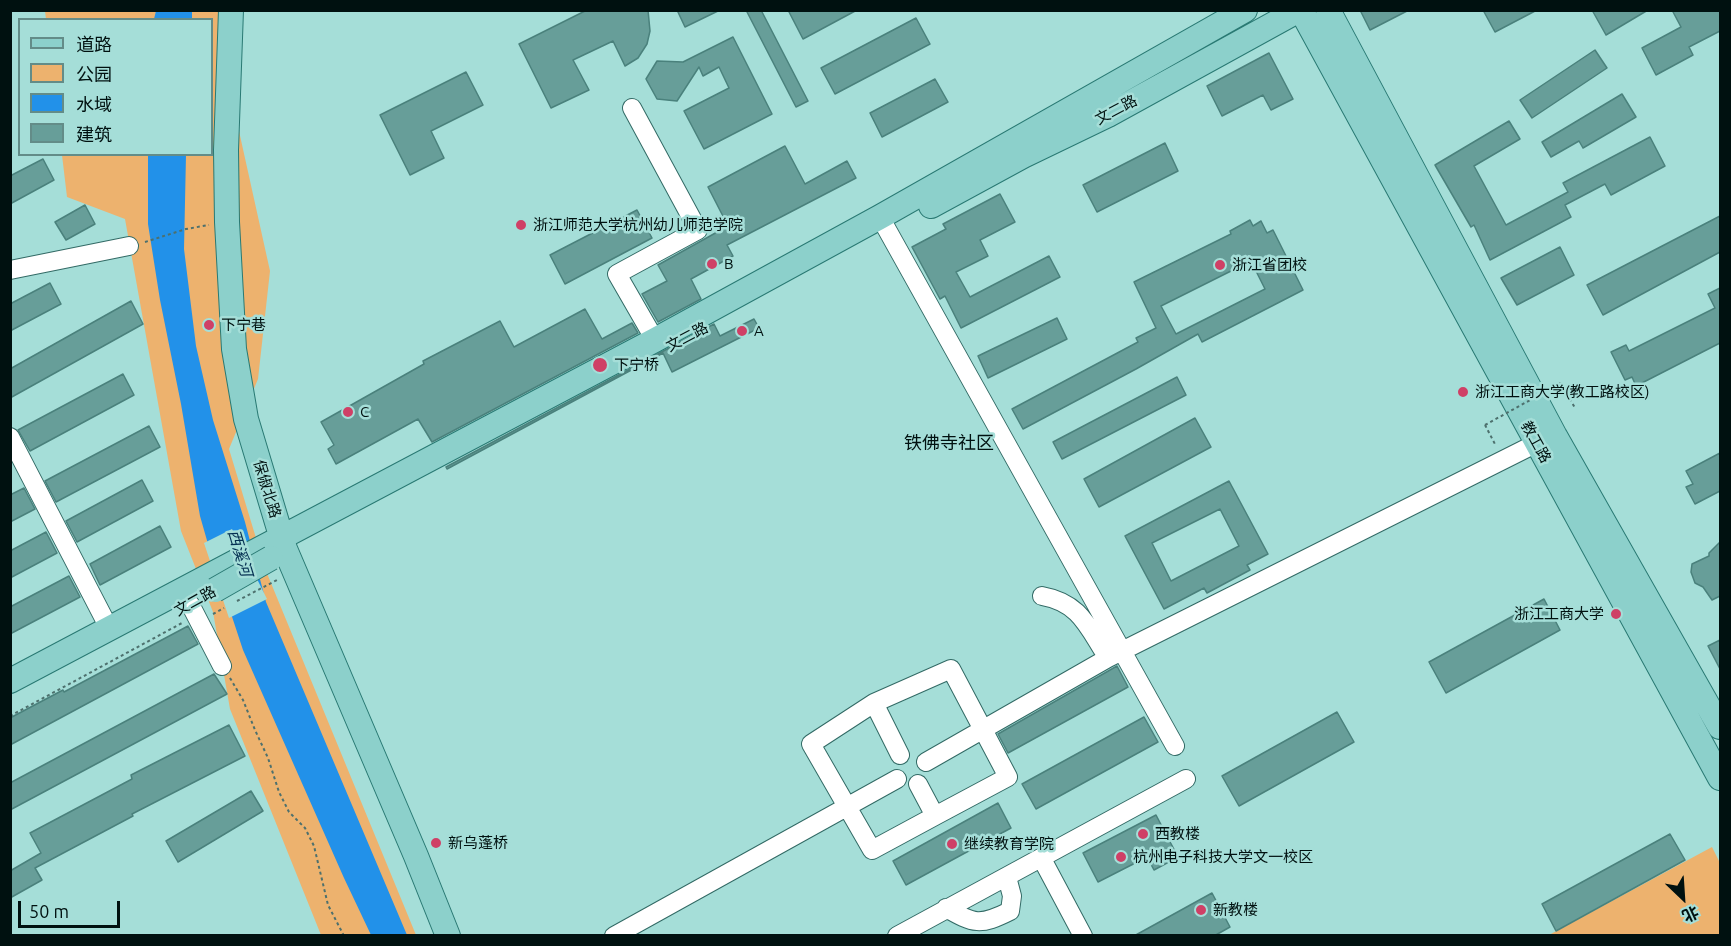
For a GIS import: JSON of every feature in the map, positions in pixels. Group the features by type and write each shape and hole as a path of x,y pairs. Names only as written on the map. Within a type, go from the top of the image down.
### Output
{"main road":[{"name":"保俶北路","path":"231,10 226,150 227,222 234,349 246,419 275,548 416,856 448,936"},
{"name":"文二路","path":"275,548 884,223 1245,10"},
{"name":"文二路","path":"10,681 110,630 212,583 655,340 884,223 1108,115 1300,10"},
{"name":"教工路","path":"1300,10 1720,778"},
{"name":"教工路","path":"1328,10 1555,436 1720,727"},
{"name":"文二路","path":"10,699 195,612 212,583"}],"street":[{"path":"632,108 698,230 617,274 655,340"},
{"path":"884,223 1115,654 1175,746"},
{"path":"10,270 129,246"},
{"path":"10,437 110,630"},
{"path":"927,762 1115,654 1536,443"},
{"path":"1042,596 1065,603 1078,611 1115,654"},
{"path":"195,612 222,666"},
{"path":"951,669 1008,777 872,850 811,744 874,703 951,669"},
{"path":"874,703 900,755"},
{"path":"905,752 920,754 927,762 925,777 918,784 906,785 897,779 894,764 905,752"},
{"path":"614,936 897,779"},
{"path":"897,936 1186,779"},
{"path":"918,784 935,816"},
{"path":"1042,859 1083,936"},
{"path":"946,908 968,921 989,922 1010,911 1012,896 1007,877"}],"path":[{"path":"129,246 186,229 227,222"},
{"path":"1504,460 1485,425 1561,383 1575,408"},
{"path":"10,716 184,622 195,612"},
{"path":"222,666 243,700 289,812 304,828 314,846 328,905 344,936"}],"green space":[{"path":"45,11 239,11 233,104 270,271 258,379 229,449 266,571 416,935 321,935 230,709 213,612 181,531 125,219 67,197 62,156 213,156 213,18 46,18"},
{"path":"1712,847 1720,863 1720,935 1549,935"}],"water":[{"path":"156,11 192,11 192,18 154,18"},
{"name":"西溪河","path":"148,156 186,156 184,249 196,346 213,420 245,522 266,602 407,935 371,935 243,650 200,516 148,224"}],"pier":[{"path":"232,529 267,599 229,618 204,543"}],"building":[{"path":"587,10 648,10 650,31 647,44 638,58 625,66 613,41 573,60 589,90 551,108 519,44"},
{"path":"677,10 720,10 685,27"},
{"path":"746,10 761,10 808,101 796,107"},
{"path":"788,10 857,10 803,39"},
{"path":"1360,10 1409,10 1370,30"},
{"path":"1483,10 1537,10 1495,32"},
{"path":"1592,10 1648,10 1606,35"},
{"path":"1672,10 1720,10 1720,31 1689,47 1693,55 1656,75 1642,48 1681,27"},
{"path":"916,18 930,44 835,94 821,68"},
{"path":"733,37 772,114 704,149 684,111 729,88 719,67 703,76 699,67 677,101 657,99 646,79 657,61 683,62"},
{"path":"1595,50 1607,68 1532,118 1520,100"},
{"path":"1269,53 1293,99 1271,110 1263,95 1222,116 1207,86"},
{"path":"466,72 483,105 431,131 444,158 410,175 380,115"},
{"path":"935,79 948,102 882,137 870,113"},
{"path":"1622,94 1636,117 1583,148 1579,141 1551,157 1542,142"},
{"path":"1509,121 1520,139 1474,166 1506,225 1568,192 1563,183 1650,137 1665,166 1611,195 1605,184 1565,205 1571,217 1490,260 1474,225 1471,227 1435,165"},
{"path":"1165,143 1178,171 1097,212 1083,185"},
{"path":"785,146 805,184 847,161 856,178 727,245 733,256 691,279 701,299 658,322 642,294 667,281 658,265 728,226 708,187"},
{"path":"43,159 54,180 10,204 10,176"},
{"path":"1000,194 1015,222 980,240 988,256 956,272 970,297 1049,256 1060,277 961,328 945,296 940,299 912,247 946,229 943,224"},
{"path":"85,205 95,224 66,240 55,222"},
{"path":"637,210 652,238 565,284 550,255"},
{"path":"1720,216 1720,252 1603,315 1587,285"},
{"path":"1250,220 1253,226 1261,221 1267,233 1273,230 1303,290 1202,342 1198,334 1023,429 1012,409 1138,342 1136,338 1156,328 1134,282 1231,234 1230,231","holes":["1251,261 1265,289 1176,334 1161,306"]},
{"path":"1560,247 1574,275 1517,305 1501,278"},
{"path":"50,283 61,304 10,331 10,304"},
{"path":"1720,288 1720,343 1636,386 1632,377 1625,380 1611,352 1626,345 1629,351 1715,308 1708,294"},
{"path":"131,301 143,324 10,398 10,369"},
{"path":"585,309 602,339 632,323 638,333 432,442 418,419 336,464 328,449 334,445 321,422 424,364 423,361 500,321 514,347"},
{"path":"1057,318 1067,339 988,378 978,356"},
{"path":"754,319 759,328 672,372 663,353 447,469 446,467 714,324 720,336"},
{"path":"123,374 134,395 30,451 18,430"},
{"path":"1177,377 1186,395 1062,459 1053,442"},
{"path":"1195,418 1211,447 1099,507 1084,479"},
{"path":"149,426 160,447 56,502 45,481"},
{"path":"1720,453 1720,491 1695,504 1686,487 1693,484 1686,471"},
{"path":"142,480 153,501 77,542 66,521"},
{"path":"1229,481 1268,554 1247,565 1250,570 1207,593 1204,588 1164,609 1125,536","holes":["1220,509 1239,546 1171,581 1152,543"]},
{"path":"24,488 35,509 10,522 10,495"},
{"path":"160,526 171,547 100,585 90,564"},
{"path":"46,532 57,553 10,578 10,551"},
{"path":"1720,542 1720,596 1712,600 1703,587 1695,583 1691,572 1692,564 1709,556 1709,553"},
{"path":"69,576 80,597 10,634 10,607"},
{"path":"1544,599 1560,630 1446,693 1429,662"},
{"path":"188,626 198,644 10,745 10,718"},
{"path":"1720,640 1720,669 1708,646"},
{"path":"1117,666 1128,687 1008,753 998,734"},
{"path":"214,674 227,694 10,810 10,783"},
{"path":"1337,712 1354,742 1239,806 1222,776"},
{"path":"1144,717 1158,742 1036,809 1022,784"},
{"path":"229,725 245,756 132,814 133,816 35,868 42,880 10,898 10,871 41,853 30,833 132,779 131,775"},
{"path":"251,791 263,811 178,862 166,841"},
{"name":"继续教育学院","path":"998,803 1011,828 906,885 893,861"},
{"name":"西教楼","path":"1156,815 1178,857 1154,870 1147,857 1098,882 1083,853"},
{"path":"1670,834 1685,860 1556,931 1542,904"},
{"name":"新教楼","path":"1212,893 1230,927 1214,936 1134,936"}],"place":[{"name":"浙江师范大学杭州幼儿师范学院","path":"521,225"},
{"name":"B","path":"712,264"},
{"name":"浙江省团校","path":"1220,265"},
{"name":"下宁巷","path":"209,325"},
{"name":"A","path":"742,331"},
{"name":"下宁桥","path":"600,365"},
{"name":"浙江工商大学(教工路校区)","path":"1463,392"},
{"name":"C","path":"348,412"},
{"name":"浙江工商大学","path":"1616,614"},
{"name":"西教楼","path":"1143,834"},
{"name":"新乌蓬桥","path":"436,843"},
{"name":"继续教育学院","path":"952,844"},
{"name":"杭州电子科技大学文一校区","path":"1121,857"},
{"name":"新教楼","path":"1201,910"}],"district":[{"name":"铁佛寺社区","path":"949,443"}]}
